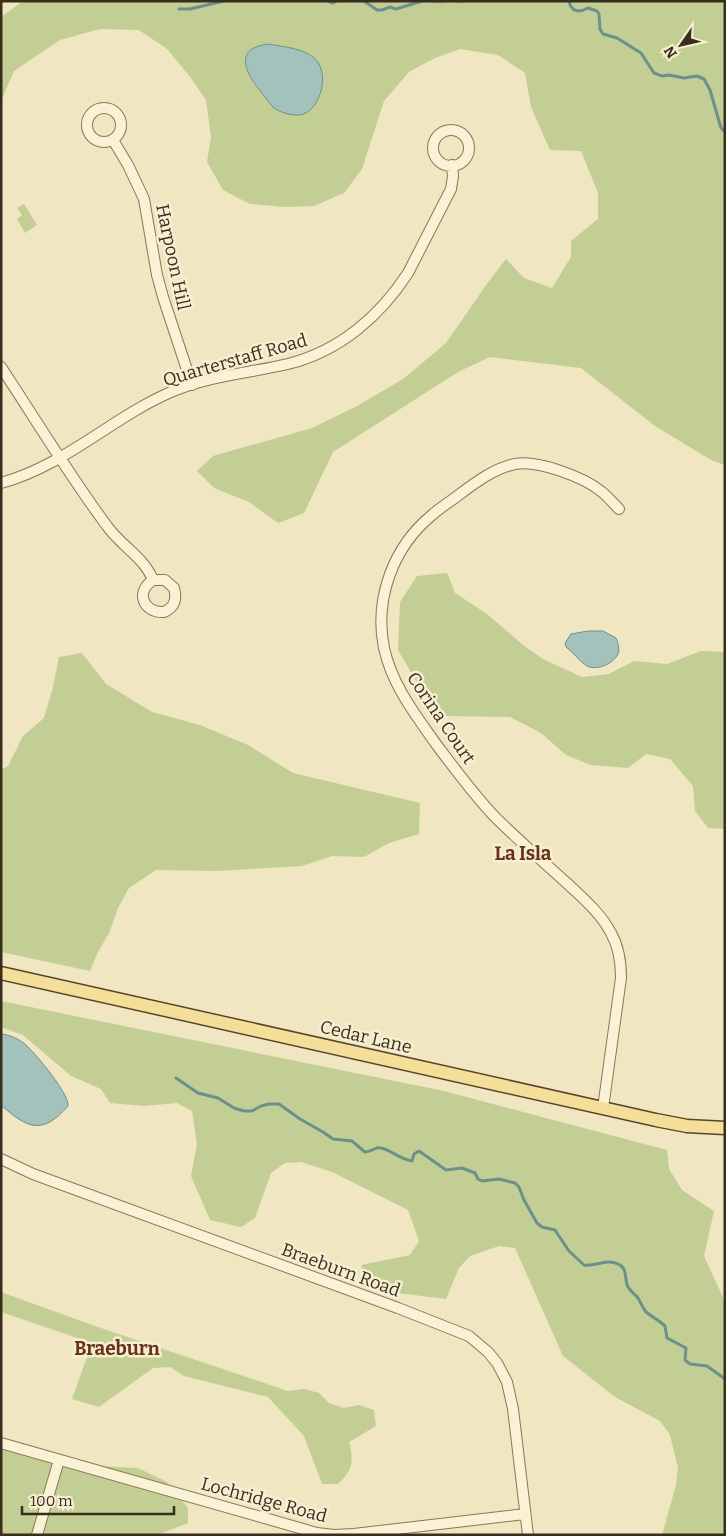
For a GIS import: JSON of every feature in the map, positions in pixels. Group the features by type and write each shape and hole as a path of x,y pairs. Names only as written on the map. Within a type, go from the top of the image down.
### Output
{"main road":[{"name":"Cedar Lane","path":"1,973 603,1108 688,1126 725,1128"}],"street":[{"name":"Harpoon Hill","path":"113,140 128,165 144,199 157,275 192,385"},
{"name":"Quarterstaff Road","path":"1,483 24,476 61,458 135,411 171,392 218,378 288,364 309,357 340,342 360,328 388,301 408,273 451,189 452,165"},
{"path":"1,367 108,527 141,559 150,571 153,580"},
{"name":"Corina Court","path":"603,1108 620,978 620,957 612,933 592,907 478,798 414,713 394,678 384,648 382,614 388,582 394,565 400,552 418,528 431,515 471,486 504,467 514,464 537,464 563,472 602,491 619,509"},
{"name":"Braeburn Road","path":"1,1159 33,1174 380,1301 469,1336 488,1352 497,1363 507,1382 513,1409 528,1535"},
{"name":"Lochridge Road","path":"1,1442 317,1533 334,1535 354,1534 525,1514"},
{"path":"37,1535 59,1460"}],"green space":[{"path":"23,1 725,1 725,465 711,460 655,426 581,368 490,357 458,372 333,452 304,513 278,523 249,502 214,488 197,471 213,456 312,428 357,406 403,379 446,343 506,259 524,278 552,288 571,257 571,241 598,219 598,193 581,151 550,150 531,107 525,73 498,55 460,49 435,58 409,72 384,101 362,169 344,193 314,206 285,207 250,204 223,190 207,162 211,137 206,100 167,49 139,30 100,29 60,40 14,71 1,101 1,17"},
{"path":"24,204 37,225 25,233 17,219 22,215 17,208"},
{"path":"447,573 455,593 487,614 523,645 543,659 582,677 609,674 634,661 667,664 701,651 725,652 725,829 708,828 695,811 693,786 670,759 646,754 628,768 591,765 566,755 541,733 510,717 441,716 419,686 398,650 400,602 417,576"},
{"path":"82,653 106,684 152,712 200,725 248,745 293,773 420,803 419,834 389,843 364,857 332,856 302,866 216,871 156,870 129,888 90,971 1,952 1,770 8,766 23,736 44,718 59,657"},
{"path":"1,1001 444,1091 667,1150 669,1169 682,1190 714,1211 704,1256 725,1302 725,1535 662,1535 676,1485 678,1468 670,1435 660,1421 615,1397 563,1356 515,1248 499,1246 470,1256 459,1268 446,1299 381,1291 367,1281 361,1265 410,1255 419,1241 408,1210 332,1172 301,1162 285,1163 271,1173 255,1218 241,1227 210,1220 191,1176 197,1144 192,1111 177,1103 144,1106 110,1103 101,1089 71,1076 23,1035 1,1027"},
{"path":"1,1292 92,1325 288,1391 304,1389 319,1393 329,1403 344,1408 359,1405 374,1410 376,1426 349,1442 352,1460 343,1479 338,1484 322,1484 304,1436 268,1397 184,1376 170,1367 153,1368 99,1407 72,1399 92,1343 1,1312"},
{"path":"1,1445 57,1464 138,1468 167,1482 188,1508 188,1523 157,1535 1,1535"}],"water":[{"path":"269,44 303,52 313,57 319,64 322,73 320,93 317,102 303,114 289,114 275,109 250,77 246,56 250,50"},
{"path":"603,631 616,638 619,652 616,658 604,666 595,668 584,664 566,647 565,643 571,634"},
{"path":"1,1034 15,1038 26,1045 44,1065 64,1093 68,1106 50,1122 42,1125 27,1123 1,1105"}],"waterway":[{"path":"179,9 190,9 224,1"},
{"path":"328,1 333,3 337,1"},
{"path":"364,1 377,10 390,7 396,9 422,1"},
{"path":"432,1 444,1"},
{"path":"457,1 464,1"},
{"path":"569,1 570,5 576,10 582,11 588,8 597,11 600,29 603,34 617,38 641,53 654,73 662,76 669,75 684,78 697,76 704,79 710,90 721,128 725,132"},
{"path":"176,1078 198,1093 218,1098 234,1108 244,1111 252,1111 269,1104 279,1104 333,1139 352,1141 365,1152 381,1148 412,1161 414,1154 419,1151 446,1170 462,1168 475,1173 478,1179 482,1181 499,1179 515,1183 519,1187 537,1223 542,1227 555,1230 569,1251 584,1265 614,1262 621,1266 625,1271 628,1287 638,1298 646,1312 665,1326 667,1338 686,1348 685,1360 690,1364 707,1366 725,1379"}],"district":[{"name":"La Isla","path":"523,853"},
{"name":"Braeburn","path":"117,1348"}]}
